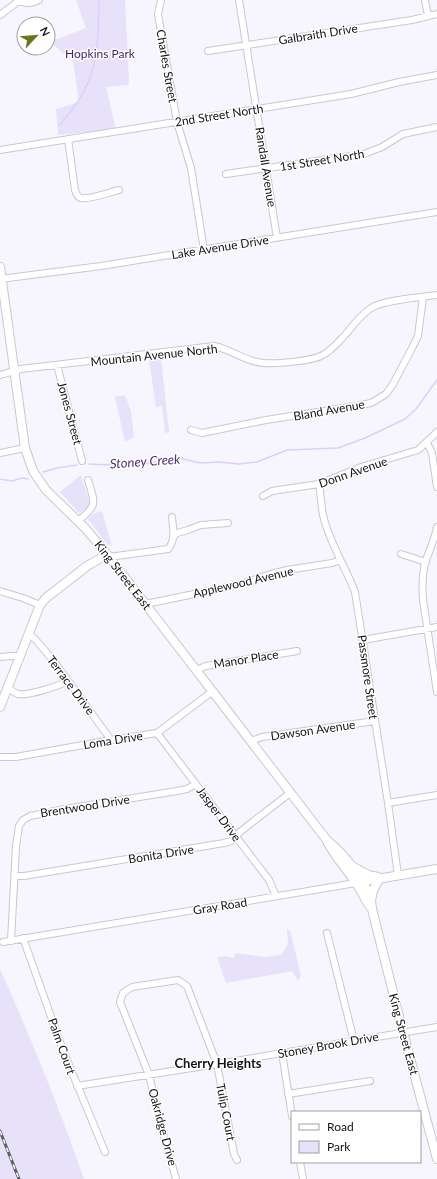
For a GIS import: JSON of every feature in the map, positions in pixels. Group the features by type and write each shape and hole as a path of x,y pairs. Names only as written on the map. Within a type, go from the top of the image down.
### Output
{"main road":[{"name":"King Street East","path":"0,267 25,448 33,471 46,490 78,521 109,557 326,839 348,862 359,882 366,903 372,905 403,1032 437,1159"},
{"path":"0,707 40,605 46,598 87,566 101,558 109,557"},
{"name":"King Street East","path":"326,839 331,850 359,882"},
{"path":"348,862 368,875 380,878 374,890 372,905"},
{"name":"Gray Road","path":"359,882 437,869"}],"street":[{"path":"0,15 20,0 26,3 39,0"},
{"name":"Charles Street","path":"161,0 158,14 177,122 191,168 204,250"},
{"name":"Randall Avenue","path":"239,0 277,238"},
{"path":"425,0 428,16"},
{"name":"Galbraith Drive","path":"208,51 412,20 437,14"},
{"name":"2nd Street North","path":"0,150 366,91 385,85 437,75"},
{"name":"1st Street North","path":"226,174 372,152 402,134 437,127"},
{"path":"68,139 77,196 80,198 87,198 119,190"},
{"name":"Lake Avenue Drive","path":"1,279 101,266 437,212"},
{"name":"Mountain Avenue North","path":"0,376 15,371 57,365 214,346 222,347 261,363 277,363 314,358 323,355 335,346 370,308 379,304 437,295"},
{"name":"Bland Avenue","path":"191,430 202,433 266,420 356,406 372,402 386,394 393,384 418,336 423,297"},
{"name":"Jones Street","path":"57,365 82,461"},
{"name":"Donn Avenue","path":"263,496 272,491 319,484 362,467 418,450 437,432"},
{"path":"427,443 432,453 437,487"},
{"path":"0,453 25,448"},
{"path":"78,521 90,511 94,501 88,480"},
{"name":"Passmore Street","path":"319,484 323,515 340,560 355,592 398,875"},
{"path":"109,557 168,548 171,545 174,536 172,517"},
{"path":"174,536 177,533 201,525 228,523"},
{"path":"437,527 436,536 426,562 422,586 437,692"},
{"path":"401,554 426,562"},
{"name":"Applewood Avenue","path":"146,604 237,585 287,570 332,563 340,560"},
{"path":"0,591 40,605"},
{"path":"363,640 437,627"},
{"name":"Terrace Drive","path":"28,634 35,639 68,681 111,740"},
{"name":"Manor Place","path":"196,670 206,666 297,651"},
{"path":"0,657 19,656"},
{"path":"8,687 13,692 25,694 58,686 68,681"},
{"name":"Loma Drive","path":"0,757 16,756 157,733 213,692"},
{"name":"Dawson Avenue","path":"251,740 262,737 375,721"},
{"name":"Jasper Drive","path":"157,733 269,880 276,896"},
{"name":"Brentwood Drive","path":"11,941 16,846 19,826 23,820 30,816 187,789 196,784"},
{"name":"Bonita Drive","path":"14,876 24,876 215,846 231,841 290,793"},
{"path":"388,803 437,795"},
{"name":"Gray Road","path":"3,942 359,882"},
{"path":"327,933 354,1041"},
{"name":"Palm Court","path":"23,938 77,1086 105,1152"},
{"name":"Tulip Court","path":"149,1075 120,1002 123,993 132,987 178,980 187,986 217,1064 234,1154 237,1160"},
{"name":"Stoney Brook Drive","path":"77,1086 437,1027"},
{"path":"282,1053 291,1111"},
{"name":"Oakridge Drive","path":"149,1075 176,1179"},
{"path":"288,1094 370,1081"},
{"path":"300,1163 303,1179"}],"green space":[{"name":"Hopkins Park","path":"76,0 125,0 129,85 106,87 116,129 58,135 56,109 79,102 73,62 56,47 56,40 86,28"},
{"path":"161,358 169,432 165,433 162,406 156,407 149,360"},
{"path":"125,395 131,411 134,437 125,442 115,397"},
{"path":"81,475 90,504 79,513 60,492"},
{"path":"102,511 112,546 107,544 88,519 93,514"},
{"path":"287,930 290,930 301,976 298,981 292,971 226,983 217,957 225,956 234,958 235,953 265,957 281,955 288,944"},
{"path":"0,969 44,1073 84,1179 0,1179"}],"waterway":[{"path":"59,126 81,97 93,70 97,48 99,0"},
{"name":"Stoney Creek","path":"89,464 139,464 180,456 183,459 201,463 219,462 239,464 257,462 287,450 338,448 365,438 405,419 416,409 437,380"},
{"name":"Stoney Creek","path":"43,472 77,465"},
{"name":"Stoney Creek","path":"0,479 12,481 22,478 28,479"}],"railway":[{"path":"0,1131 19,1179"}],"district":[{"name":"Cherry Heights","path":"218,1063"}]}
